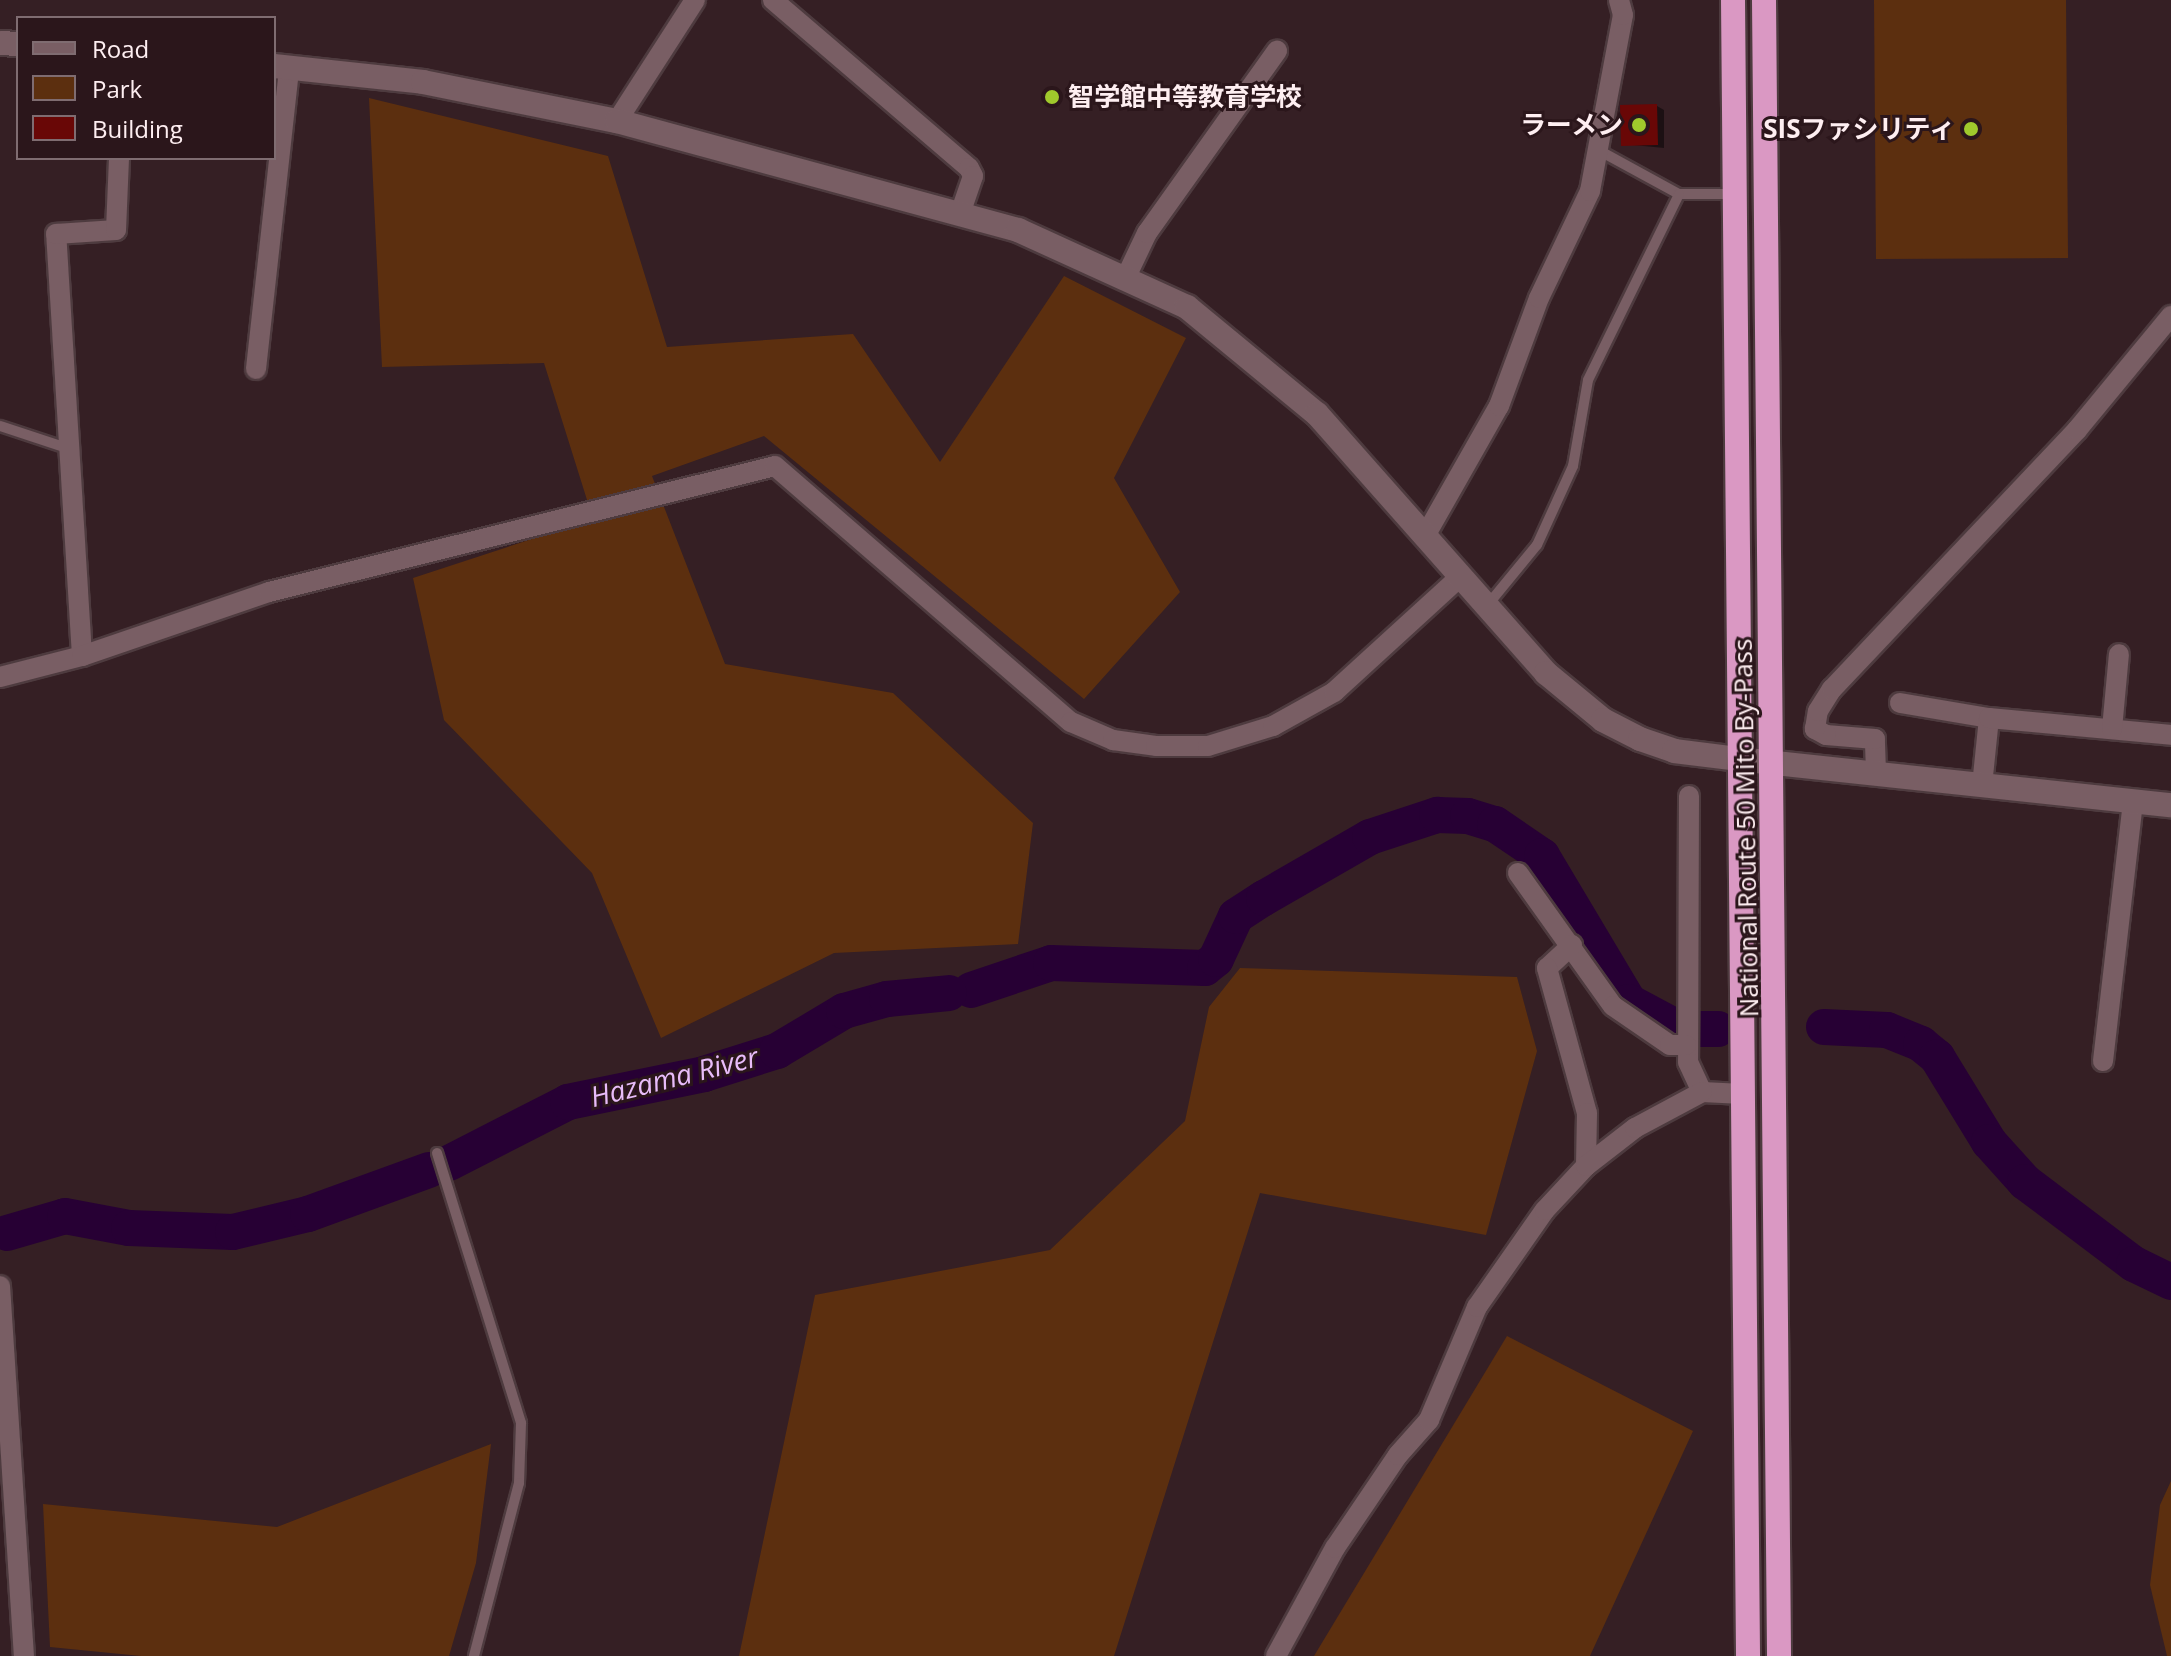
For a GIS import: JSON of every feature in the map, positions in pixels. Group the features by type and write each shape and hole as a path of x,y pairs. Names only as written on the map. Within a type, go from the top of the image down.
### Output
{"highway":[{"name":"National Route 50 Mito By-Pass","path":"1733,0 1748,1656"},
{"name":"National Route 50 Mito By-Pass","path":"1764,0 1775,762 1779,1656"}],"street":[{"path":"617,121 695,0"},
{"path":"773,0 969,168 973,176 960,214"},
{"path":"1425,536 1499,406 1539,298 1590,191 1600,151 1623,15 1619,0"},
{"path":"1126,277 1147,233 1277,51"},
{"path":"276,137 282,67 438,85 617,121 960,214 1059,246 1187,307 1253,356 1352,450 1546,673 1603,720 1674,751 2171,805"},
{"path":"82,656 56,234 116,230 119,160"},
{"path":"256,369 274,160"},
{"path":"1876,772 1875,739 1826,735 1815,729 1818,711 1832,689 2077,430 2171,316"},
{"path":"0,677 82,656 269,592 775,466 1071,722 1113,740 1156,746 1208,746 1310,709 1460,577"},
{"path":"2112,729 2119,654"},
{"path":"1900,703 1989,718 2171,735"},
{"path":"1982,786 1989,718"},
{"path":"1689,796 1686,1045 1702,1092"},
{"path":"2103,1061 2133,802"},
{"path":"1518,873 1613,1006 1670,1045 1686,1045"},
{"path":"1572,945 1547,968 1587,1113 1586,1166"},
{"path":"1276,1656 1335,1548 1398,1455 1429,1420 1477,1307 1545,1210 1586,1166 1635,1128 1702,1092 1743,1094"},
{"path":"0,1286 24,1656"}],"lane":[{"path":"1600,151 1679,194 1735,194"},
{"path":"1486,607 1537,545 1573,466 1588,380 1679,194"},
{"path":"0,426 67,448"},
{"path":"437,1153 521,1423 519,1483 474,1656"}],"green space":[{"name":"SISファシリティ","path":"1874,0 2066,0 2068,258 1876,259"},
{"path":"369,98 608,156 667,347 853,334 940,462 1064,276 1186,338 1114,478 1180,592 1084,699 764,436 652,476 725,664 893,693 1033,823 1018,944 834,953 661,1038 592,873 444,720 413,578 593,519 544,363 382,367"},
{"path":"1240,968 1517,977 1537,1051 1486,1235 1260,1193 1114,1656 739,1656 815,1295 1050,1250 1185,1121 1209,1007"},
{"path":"1507,1336 1693,1431 1590,1656 1314,1656"},
{"path":"491,1444 476,1563 449,1656 141,1656 50,1647 43,1504 277,1527"},
{"path":"2171,1481 2171,1656 2167,1656 2150,1585 2160,1505"}],"building":[{"name":"ラーメン","path":"1657,104 1658,145 1621,146 1620,105"}],"waterway":[{"name":"Hazama River","path":"971,990 1051,963 1205,968 1216,959 1236,916 1264,898 1370,837 1437,815 1468,816 1495,824 1542,856 1629,1002 1676,1027"},
{"name":"Hazama River","path":"449,1163 568,1102 704,1074 777,1051 844,1011 887,999 949,993"},
{"name":"Hazama River","path":"1824,1027 1887,1030 1921,1044 1937,1057 1989,1142 2025,1182 2134,1264 2171,1282"},
{"name":"Hazama River","path":"1693,1029 1718,1029"},
{"name":"Hazama River","path":"7,1233 65,1216 129,1228 233,1232 308,1214 429,1170"}],"place":[{"name":"智学館中等教育学校","path":"1052,97"},
{"name":"ラーメン","path":"1639,125"},
{"name":"SISファシリティ","path":"1971,129"}]}
